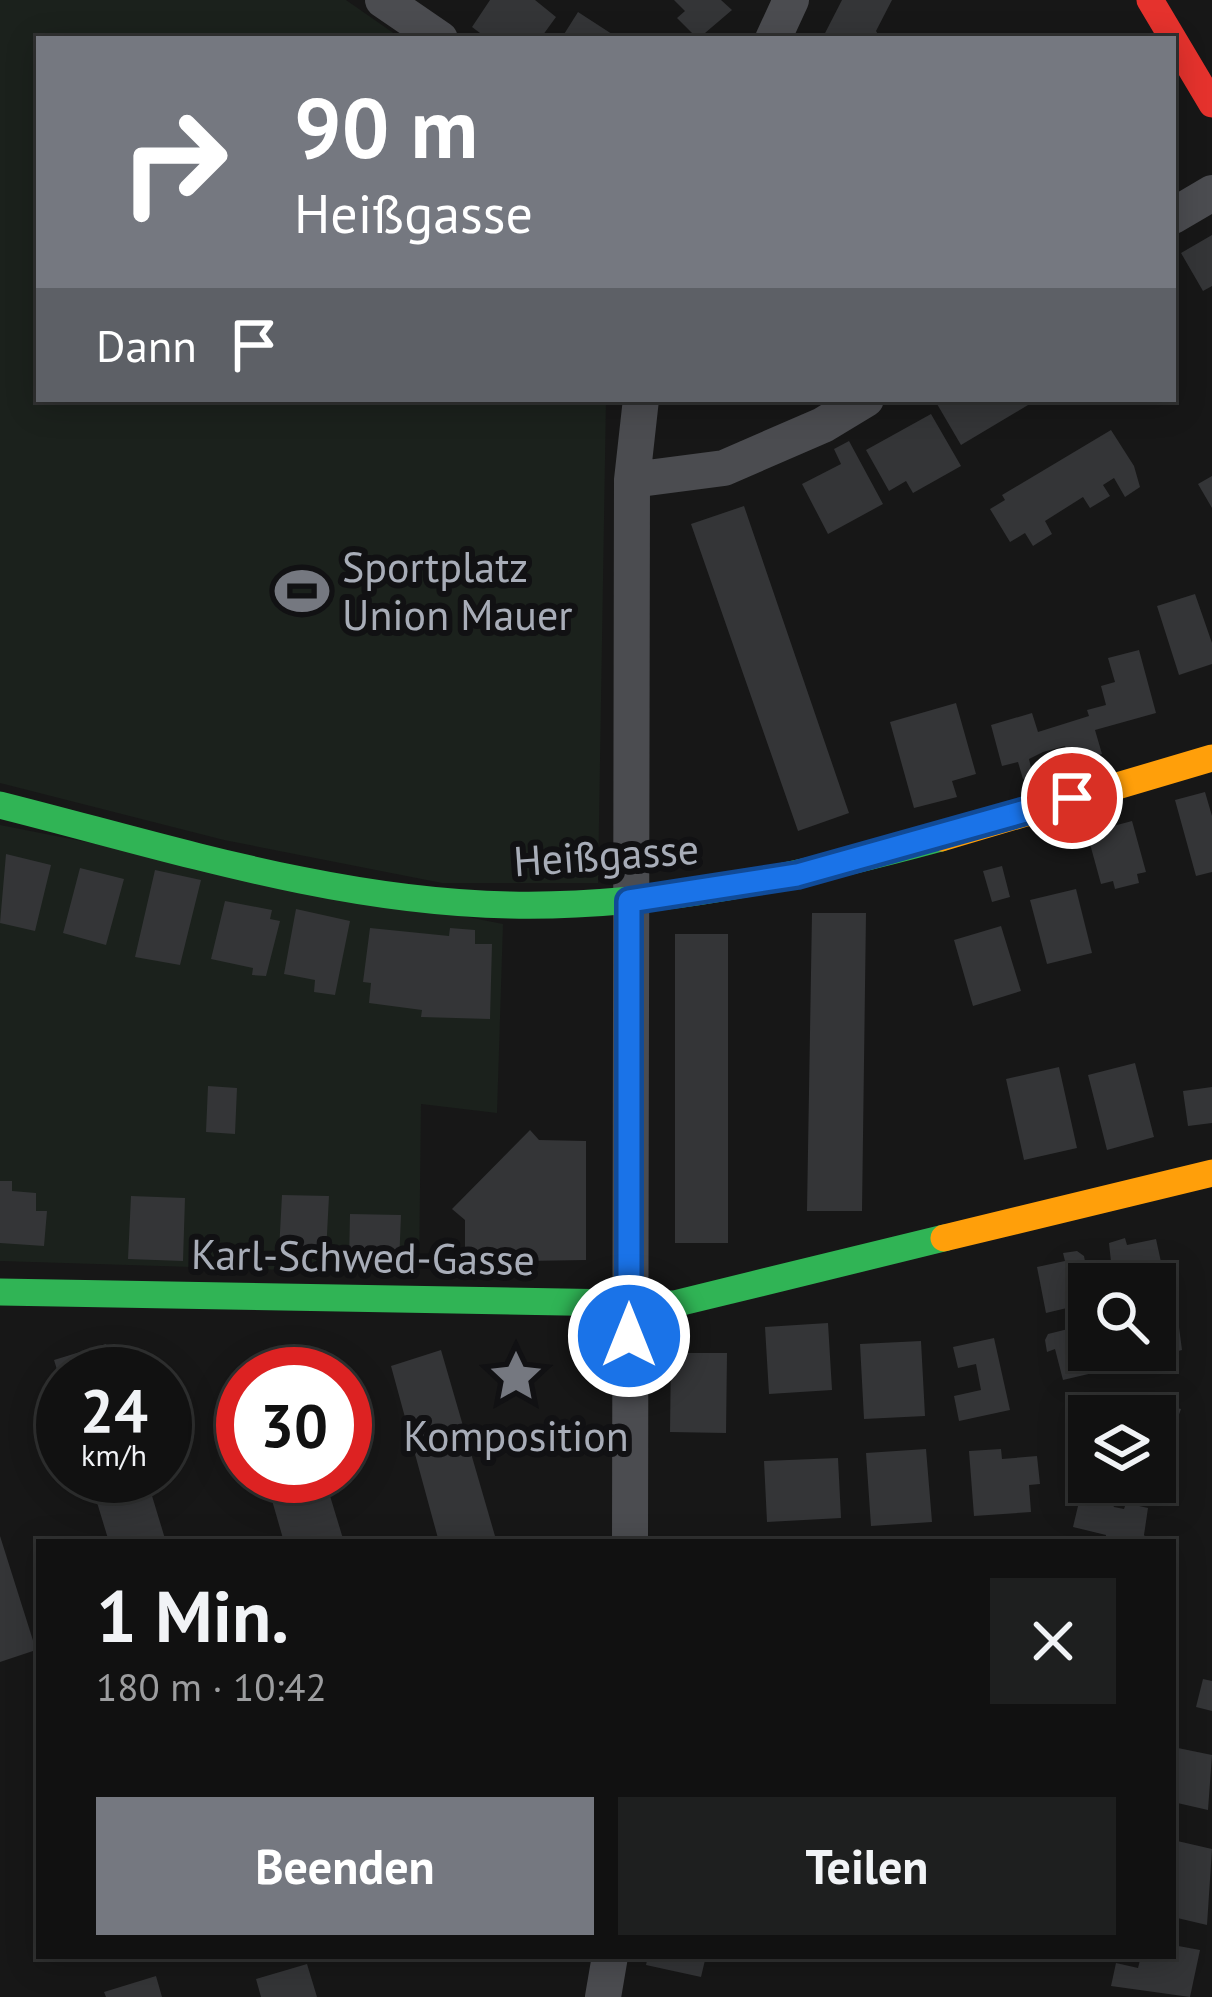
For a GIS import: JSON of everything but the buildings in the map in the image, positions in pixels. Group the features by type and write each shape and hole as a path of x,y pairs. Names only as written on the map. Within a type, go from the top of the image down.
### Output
{"street":[{"path":"383,0 436,36"},
{"path":"774,36 791,0"},
{"path":"1150,0 1171,36"},
{"path":"1176,44 1212,104"},
{"path":"1176,214 1212,193"},
{"path":"630,1539 632,481 641,402"},
{"path":"632,481 724,468 823,425 861,402"},
{"name":"Heißgasse","path":"0,805 390,895 512,906 629,901 797,875 1212,758"},
{"name":"Karl-Schwed-Gasse","path":"0,1292 674,1304 1212,1173"},
{"path":"603,1997 609,1959"}],"shaded area":[{"name":"Sportplatz Union Mauer","path":"0,0 346,0 398,36 36,36 36,402 606,402 598,883 442,883 224,840 0,783"},
{"path":"0,825 503,924 497,1113 421,1104 419,1274 0,1261"}],"traffic: fast":[{"path":"0,805 316,883 445,902 510,905 620,901 728,887 941,838"},
{"path":"0,1292 674,1304 944,1238"}],"traffic: slow":[{"path":"941,838 1212,758"},
{"path":"944,1238 1212,1173"}],"traffic: jam":[{"path":"1150,0 1171,36"},
{"path":"1176,44 1212,104"}],"place":[{"name":"Sportplatz Union Mauer","path":"302,591"},
{"name":"Komposition","path":"516,1376"}],"route":[{"path":"629,1336 629,901 797,875 1072,798"}]}
